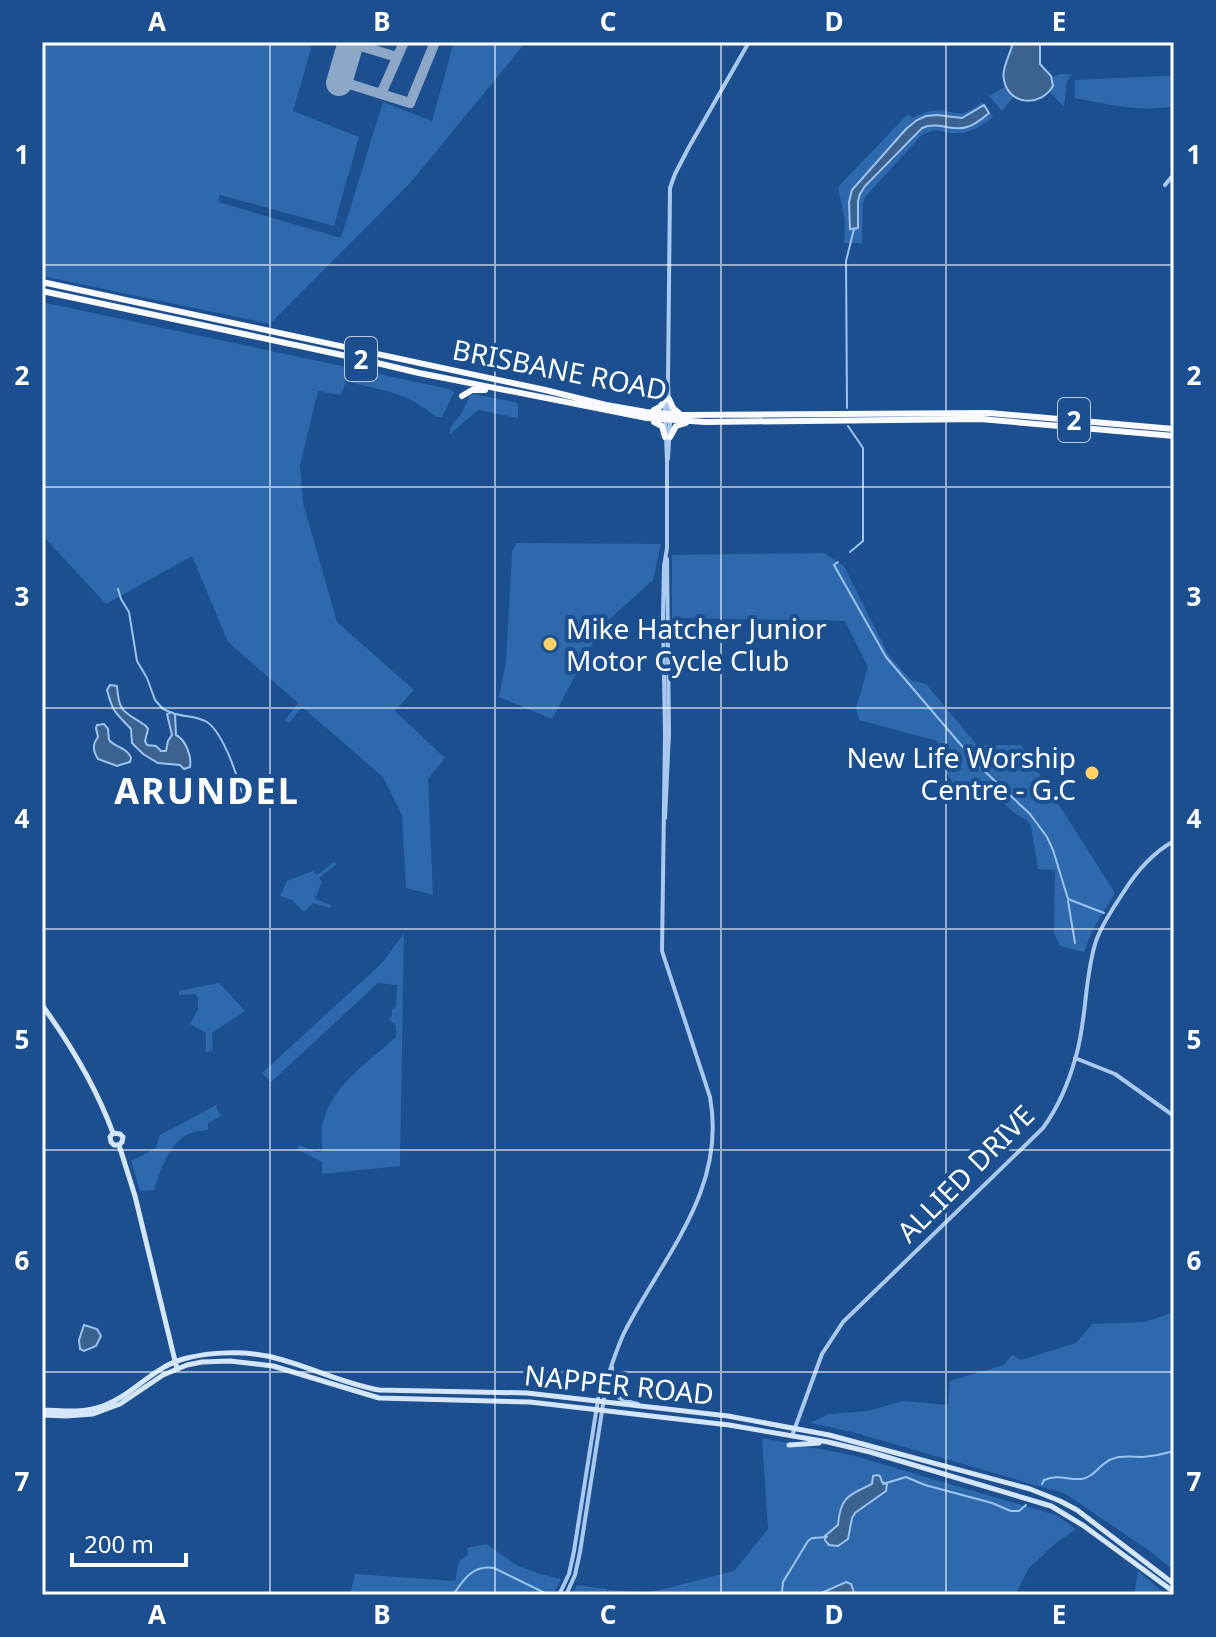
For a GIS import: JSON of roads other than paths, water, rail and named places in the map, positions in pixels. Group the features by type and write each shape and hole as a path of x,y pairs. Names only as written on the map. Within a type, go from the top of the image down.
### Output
{"highway":[{"name":"BRISBANE ROAD","path":"44,283 545,390 647,415"},
{"name":"BRISBANE ROAD","path":"43,292 516,393 698,422 980,419 1174,436"},
{"path":"462,396 476,389 516,393"},
{"path":"680,414 667,399 647,415 662,426 668,437 677,425 698,422"},
{"name":"BRISBANE ROAD","path":"667,417 680,414 979,412 1174,429"}],"main road":[{"path":"42,1005 88,1078 113,1133 123,1137 119,1145 135,1196 177,1369"},
{"name":"NAPPER ROAD","path":"42,1412 74,1412 101,1406 175,1361 196,1356 250,1354 267,1356 379,1390 517,1393 714,1414 829,1435 1030,1489 1077,1510 1174,1584"},
{"name":"NAPPER ROAD","path":"42,1412 66,1416 93,1414 120,1404 177,1369 201,1362 247,1362 286,1369 379,1398 516,1401 687,1419 828,1442 1051,1506 1084,1526 1174,1592"},
{"path":"789,1445 828,1442"}],"street":[{"path":"563,1594 600,1410 599,1393 627,1328 694,1213 710,1167 713,1112 707,1085 662,951 663,621 671,185 749,42"},
{"path":"1165,185 1174,174"},
{"name":"ALLIED DRIVE","path":"792,1436 822,1354 832,1337 862,1302 1043,1128 1059,1103 1072,1073 1097,938 1138,871 1174,841"},
{"path":"1075,1058 1115,1074 1174,1116"},
{"path":"612,1364 610,1383 614,1393 618,1398 641,1405"}],"waterway":[{"path":"847,408 846,261 854,229"},
{"path":"848,426 863,448 863,541 850,552"},
{"path":"838,562 834,565 886,657 979,766 1030,814 1047,837 1068,899 1104,913"},
{"path":"118,589 129,612 137,661 155,700 170,712"},
{"path":"176,714 203,720 213,728 230,759 245,803"},
{"path":"1068,901 1075,943"},
{"path":"1042,1484 1044,1480 1054,1477 1086,1478 1116,1458 1147,1457 1174,1451"},
{"path":"883,1484 906,1477 1011,1511 1019,1511 1026,1505"},
{"path":"779,1595 783,1582 808,1541 827,1537"},
{"path":"453,1595 469,1574 486,1568 494,1568 549,1595"}],"place":[{"name":"Mike Hatcher Junior Motor Cycle Club","path":"550,644"},
{"name":"New Life Worship Centre - G.C","path":"1092,773"}],"district":[{"name":"ARUNDEL","path":"207,790"}]}
